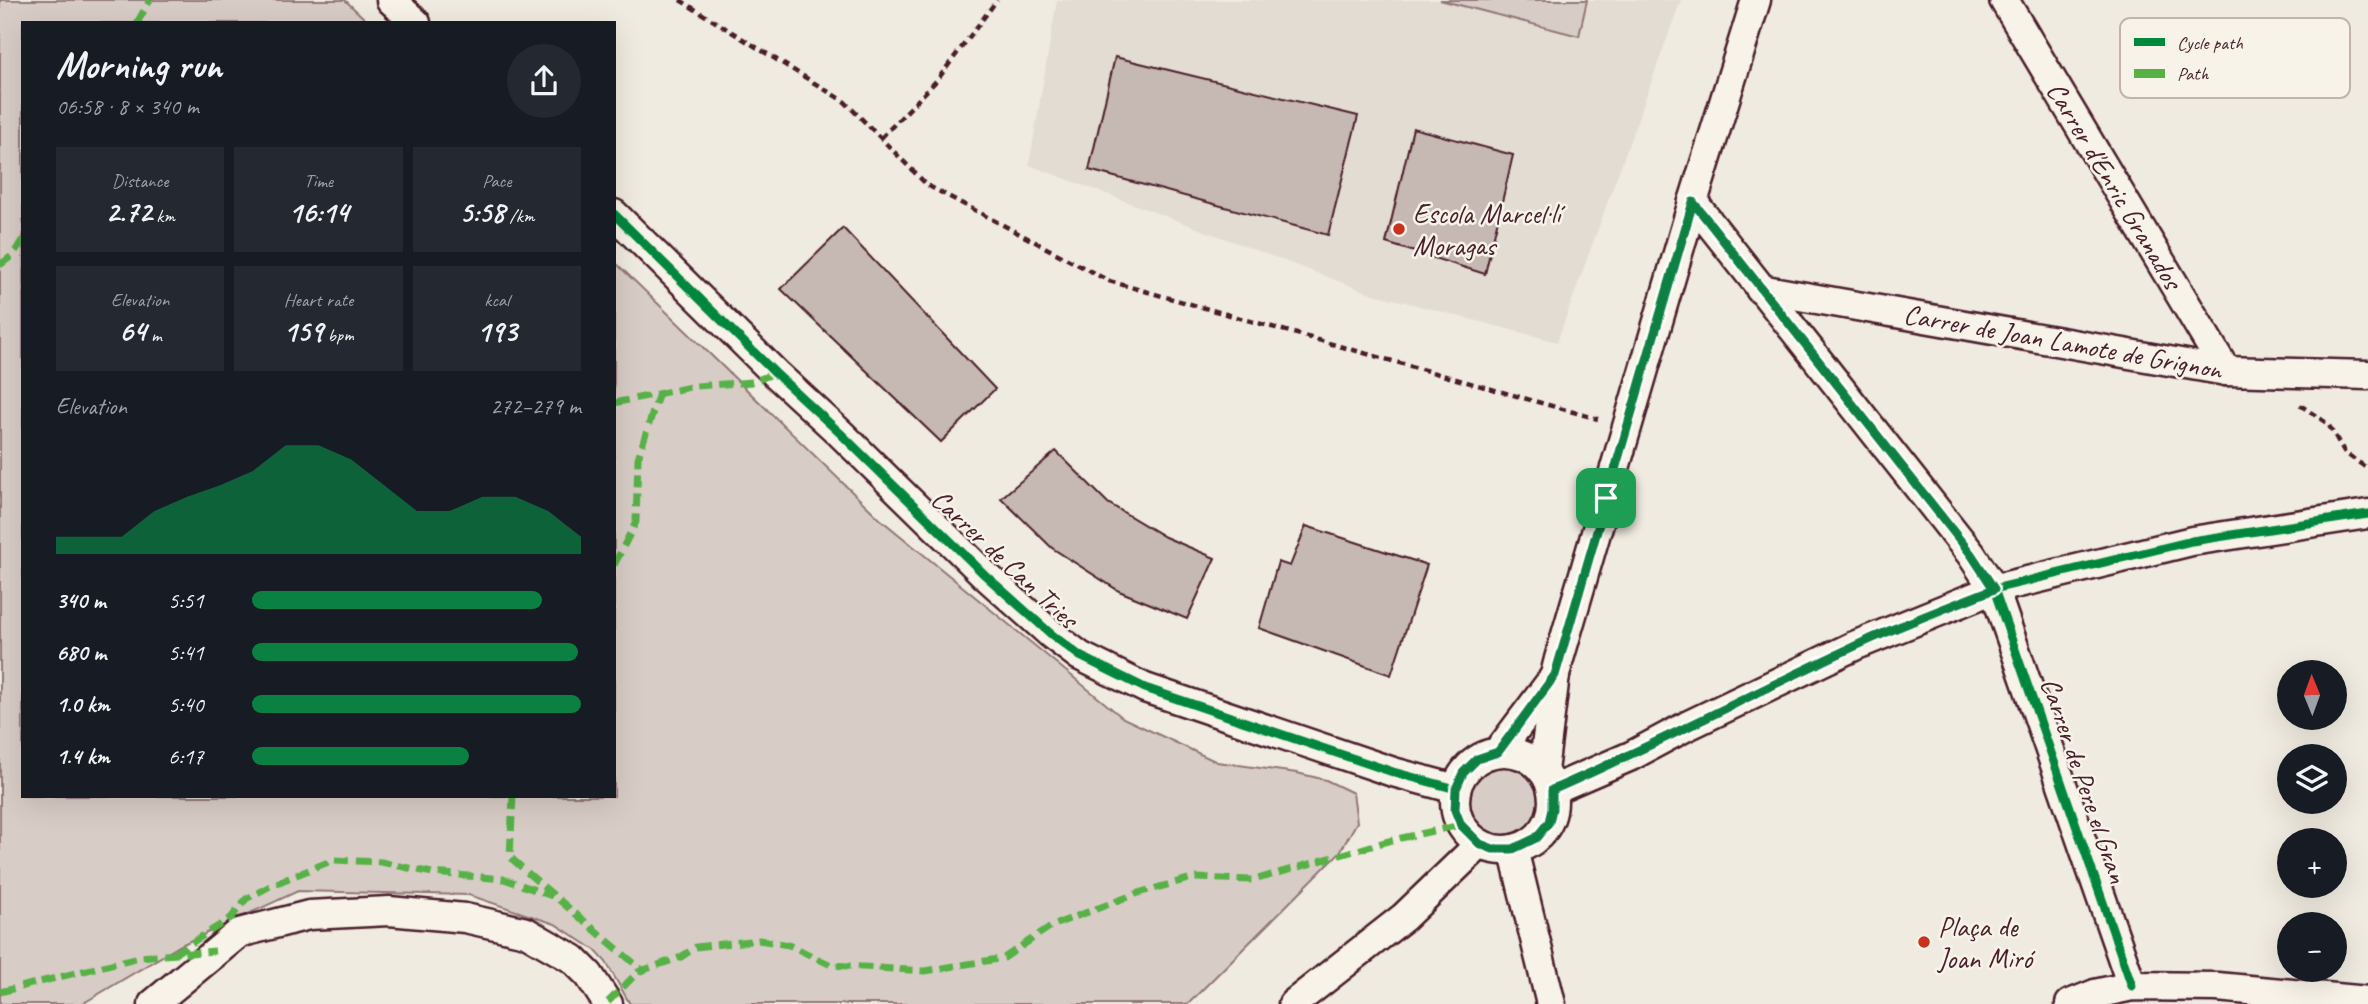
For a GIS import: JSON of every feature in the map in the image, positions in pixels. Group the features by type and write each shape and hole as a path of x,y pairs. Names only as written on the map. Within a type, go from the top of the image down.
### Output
{"street":[{"path":"391,0 414,21"},
{"path":"1548,780 1532,761 1518,753 1498,752 1477,759 1463,773 1456,789 1455,810 1461,825 1480,844 1493,849 1513,849 1536,838 1549,822 1552,809 1548,780 1555,675 1693,202 1756,0"},
{"name":"Carrer d'Enric Granados","path":"2004,0 2226,371"},
{"name":"Carrer de Pere el Gran","path":"1693,202 1971,554 1994,589 2132,986"},
{"name":"Carrer de Can Tries","path":"616,216 985,575 1080,656 1145,688 1394,772 1456,789"},
{"name":"Carrer de Joan Lamote de Grignon","path":"1760,289 2226,371 2368,375"},
{"path":"1548,780 1631,756 1687,726 1854,646 1994,589 2192,541 2368,514"},
{"path":"1498,752 1555,675"},
{"path":"1293,1004 1404,918 1480,844"},
{"path":"1513,849 1551,1004"},
{"path":"153,1004 239,933 309,915 389,911 465,918 526,932 573,959 589,975 608,1004"},
{"path":"2070,1004 2095,994 2132,986 2217,987 2368,1001"}],"path":[{"path":"680,0 845,102 927,185 1109,281 1628,427"},
{"path":"881,138 938,79 998,0"},
{"path":"2288,404 2300,405 2328,424 2344,453 2368,469"}],"shaded area":[{"path":"0,0 345,0 367,21 21,21 21,798 616,798 616,263 880,519 1123,718 1217,762 1297,773 1326,780 1353,793 1357,822 1340,852 1188,1004 630,1004 606,962 595,950 555,924 469,895 298,891 181,945 82,1004 0,1004"},
{"name":"Escola Marcel·lí Moragas","path":"1057,0 1681,0 1557,342 1370,293 1029,165"},
{"path":"1440,0 1587,0 1579,36"},
{"path":"1504,763 1524,769 1534,779 1540,799 1534,819 1524,829 1504,835 1484,829 1474,819 1468,799 1474,779 1484,769"}],"building":[{"path":"1115,57 1358,116 1328,235 1089,170"},
{"path":"1413,128 1513,155 1485,274 1386,243"},
{"path":"843,228 995,389 941,442 781,289"},
{"path":"1056,451 1108,503 1165,537 1215,558 1187,619 1119,591 1052,548 1001,498"},
{"path":"1306,526 1427,565 1391,675 1259,628 1278,562 1290,566"}],"marked path":[{"path":"138,21 150,0"},
{"path":"0,265 13,255 21,242"},
{"path":"616,403 695,386 752,382 775,373"},
{"path":"616,561 636,522 638,458 659,393"},
{"path":"513,798 510,857 642,970"},
{"path":"608,1002 638,972 681,957 696,947 759,940 789,945 831,965 925,971 1004,958 1051,926 1138,893 1192,878 1254,880 1392,840 1461,825"},
{"path":"174,954 231,918 246,899 272,885 333,860 381,862 432,873 504,879 552,896"},
{"path":"0,992 139,957 215,951"}],"cycle path":[{"path":"1693,202 1971,554 1994,589 2132,986"},
{"path":"616,216 985,575 1080,656 1145,688 1393,772 1456,789"},
{"path":"1552,790 1631,756 1687,726 1854,646 1994,589 2192,541 2368,514"}],"place":[{"name":"Escola Marcel·lí Moragas","path":"1399,229"},
{"name":"Plaça de Joan Miró","path":"1924,942"}],"route":[{"path":"1693,202 1971,554 1994,589 1854,646 1687,726 1631,756 1552,790 1549,822 1536,838 1513,849 1493,849 1480,844 1461,825 1455,810 1456,789 1463,773 1477,759 1498,752 1555,675 1606,498 1693,202"}]}
